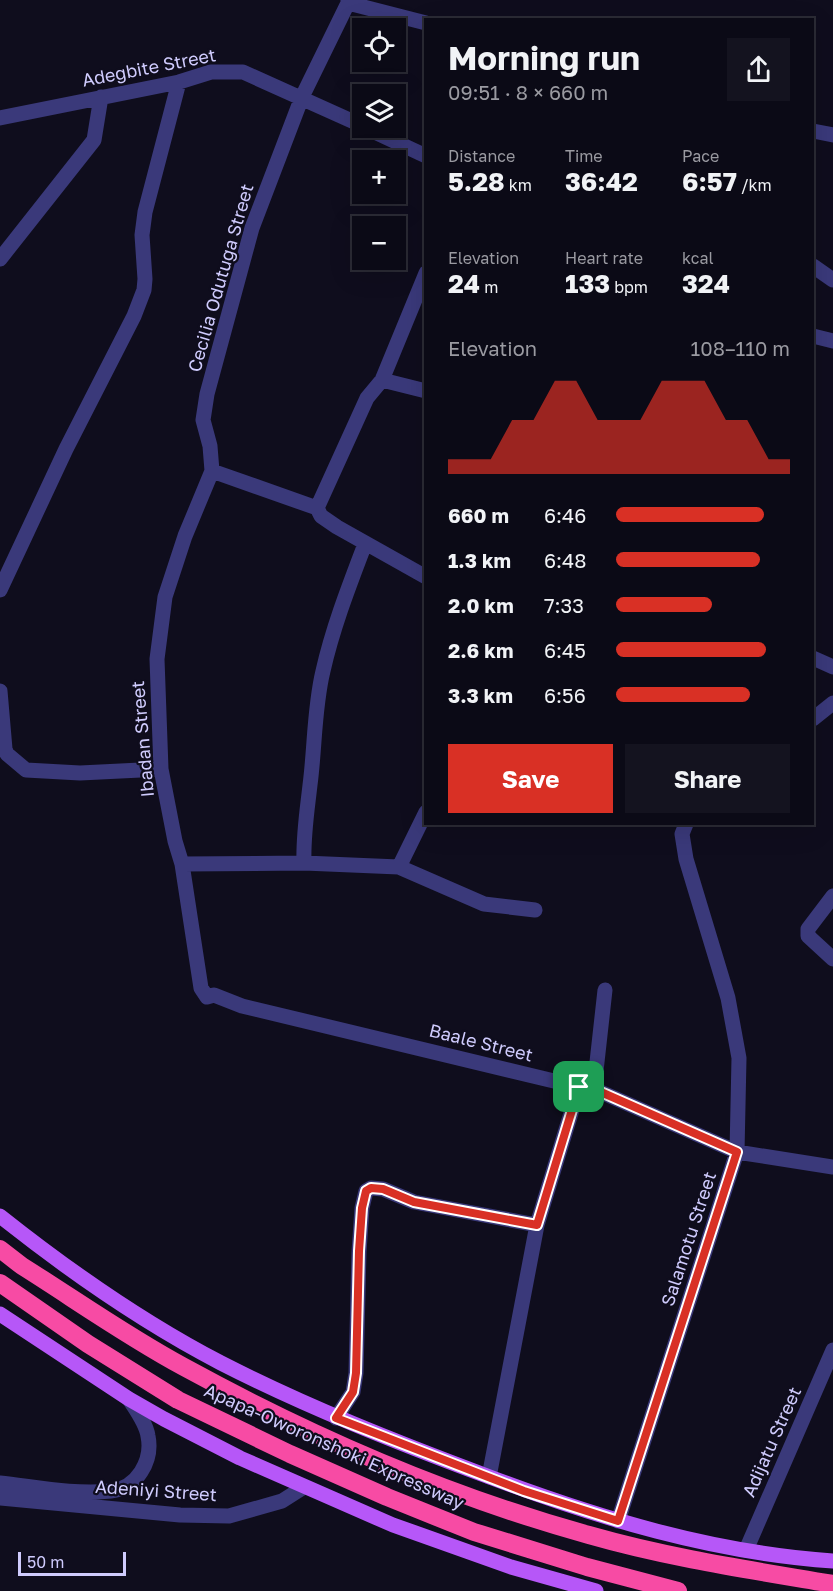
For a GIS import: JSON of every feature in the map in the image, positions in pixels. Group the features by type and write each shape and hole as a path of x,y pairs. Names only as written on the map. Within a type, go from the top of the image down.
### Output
{"highway":[{"name":"Apapa-Oworonshoki Expressway","path":"0,1249 32,1273 182,1367 312,1432 483,1502 588,1535 696,1561 833,1584"},
{"name":"Apapa-Oworonshoki Expressway","path":"0,1283 88,1344 178,1400 290,1454 474,1532 587,1567 678,1591"}],"main road":[{"name":"Apapa-Oworonshoki Expressway","path":"0,1216 44,1251 125,1306 220,1362 336,1418 524,1491 618,1521 746,1550 833,1561"},
{"path":"0,1314 129,1399 240,1458 393,1525 511,1567 596,1591"}],"street":[{"path":"348,2 424,22"},
{"name":"Cecilia Odutuga Street","path":"185,537 212,471 210,446 203,420 207,394 252,228 302,97 348,2"},
{"name":"Adegbite Street","path":"0,118 179,82 211,72 243,72 352,121"},
{"path":"0,590 66,449 134,316 144,290 142,235 145,212 179,82"},
{"path":"0,259 94,140 101,97"},
{"path":"814,131 833,135"},
{"name":"Adegbite Street","path":"388,138 424,155"},
{"path":"814,267 833,280"},
{"path":"317,508 367,398 382,380 424,278"},
{"path":"814,336 833,341"},
{"path":"382,380 424,390"},
{"path":"212,471 317,508 321,516 365,544 424,576"},
{"name":"Ibadan Street","path":"185,537 165,597 157,659 161,769 175,841 182,864 199,974"},
{"path":"304,863 303,833 322,672 333,630 365,544"},
{"path":"814,658 833,667"},
{"path":"0,691 5,749 7,754 26,770 80,773 161,769"},
{"path":"814,718 833,703"},
{"path":"399,867 424,816"},
{"name":"Salamotu Street","path":"618,1521 737,1152 739,1058 728,998 686,859 682,834 686,825"},
{"path":"182,864 304,863 399,867 484,904 535,910"},
{"path":"833,896 808,928 808,936 833,959"},
{"name":"Baale Street","path":"199,974 201,988 207,997 214,995 242,1006 586,1088 737,1152 833,1167"},
{"path":"489,1477 537,1225 586,1088 605,990"},
{"path":"336,1418 353,1392 356,1373 359,1251 362,1208 366,1191 371,1188 383,1189 414,1202 537,1225"},
{"name":"Adijatu Street","path":"746,1550 833,1350"},
{"name":"Adeniyi Street","path":"0,1483 76,1491 112,1491 125,1487 142,1472 148,1450 148,1436 129,1399"},
{"name":"Adeniyi Street","path":"0,1498 180,1515 229,1516 282,1501 304,1487"}],"route":[{"path":"579,1087 594,1089 737,1152 618,1521 524,1491 336,1418 353,1392 356,1373 359,1251 363,1198 366,1191 371,1188 383,1189 414,1202 537,1225 579,1087"}]}
